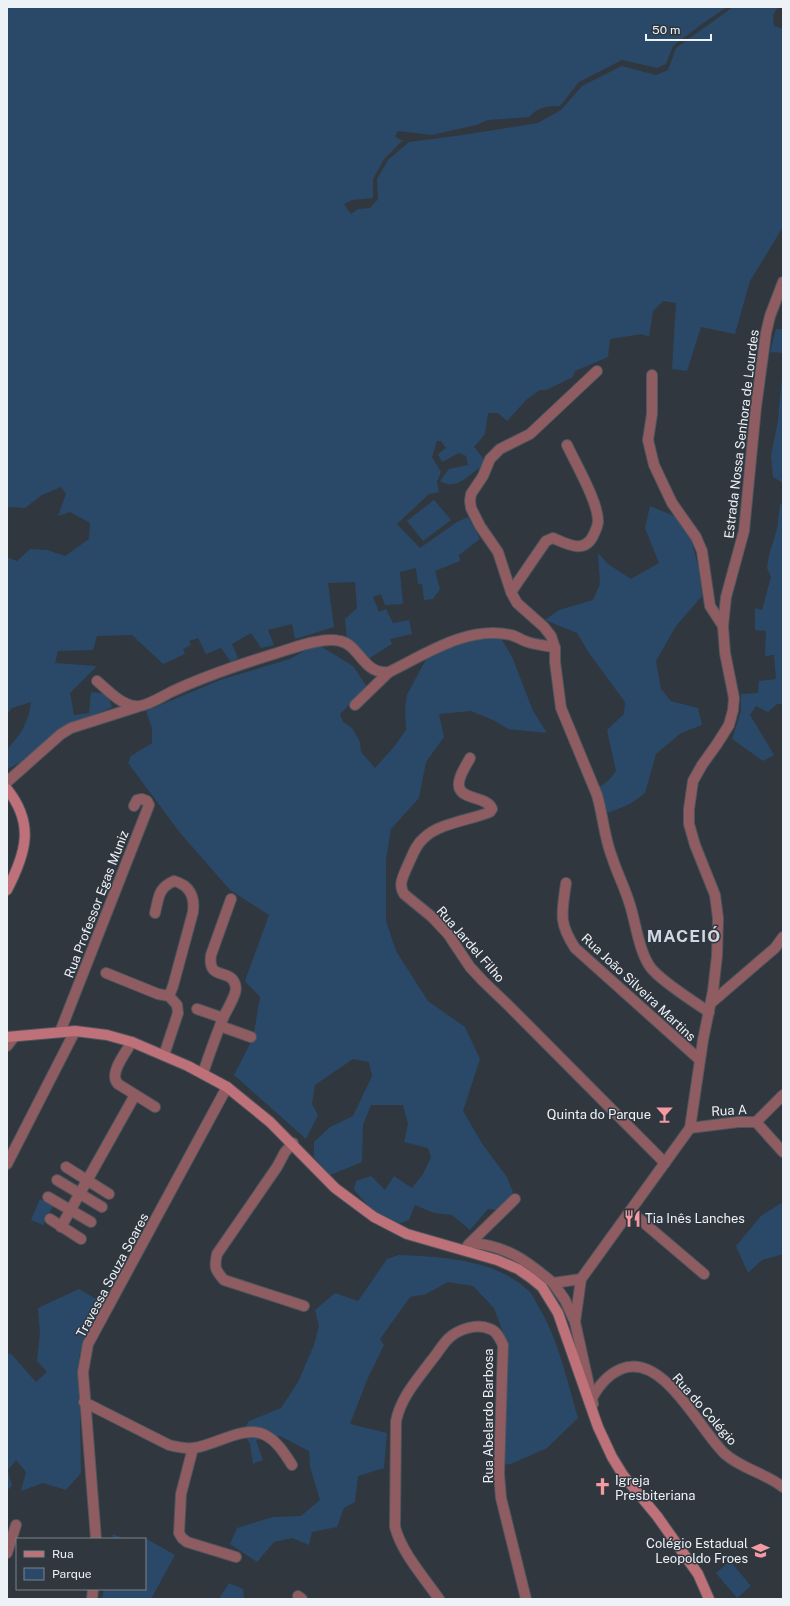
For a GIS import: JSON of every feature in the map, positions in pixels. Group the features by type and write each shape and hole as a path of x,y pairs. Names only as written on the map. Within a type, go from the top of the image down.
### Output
{"main road":[{"path":"7,789 20,809 26,829 24,847 13,879 7,890"},
{"path":"10,1037 75,1031 106,1035 132,1042 203,1073 227,1088 270,1122 293,1143 335,1188 374,1218 407,1234 497,1260 518,1269 542,1287 558,1313 594,1417 612,1457 623,1475 657,1516 693,1568 702,1582 709,1599"}],"street":[{"name":"Estrada Nossa Senhora de Lourdes","path":"581,1279 690,1128 717,956 718,918 715,895 695,845 689,824 689,809 693,781 729,725 733,710 734,698 725,653 723,626 726,597 744,532 756,407 766,333 770,316 783,282"},
{"path":"597,371 530,434 500,449 490,459 483,476 471,494 471,508 480,526 498,552 511,592 517,603 544,626 551,636 555,648 555,662 561,708 597,795 601,807 606,838 630,904 645,958 651,968 660,977 710,1008 775,948 783,937"},
{"path":"652,375 652,414 648,440 654,465 672,503 696,537 702,552 710,606 723,626"},
{"path":"511,592 546,541 553,538 566,545 574,547 583,545 591,540 596,531 598,522 596,508 591,493 567,445"},
{"path":"355,705 389,672 444,645 472,635 493,633 512,635 526,642 555,648"},
{"path":"7,782 61,734 71,728 137,707 192,682 254,660 315,642 340,640 347,643 375,671 381,673 389,672"},
{"path":"98,681 124,703 137,707"},
{"name":"Rua Jardel Filho","path":"470,758 460,778 460,788 465,795 489,804 492,809 490,812 438,829 423,838 416,848 402,879 401,889 404,894 432,917 448,934 470,967 483,981 516,1012 665,1163"},
{"name":"Rua Professor Egas Muniz","path":"60,1032 149,805 147,801 142,799 137,800 134,806"},
{"path":"155,913 161,890 166,884 174,881 182,883 191,892 194,903 193,912 169,996"},
{"name":"Rua João Silveira Martins","path":"566,883 561,916 566,934 575,948 700,1060"},
{"path":"203,1073 222,1022 236,991 236,985 230,977 217,974 210,963 211,955 231,899"},
{"path":"106,973 158,994 169,996 177,1006 179,1010 164,1055"},
{"path":"197,1009 251,1037"},
{"path":"7,1164 75,1031"},
{"path":"7,1046 10,1037"},
{"path":"132,1042 114,1076 118,1084 155,1107"},
{"name":"Travessa Souza Soares","path":"96,1538 84,1402 83,1372 88,1344 227,1088"},
{"path":"61,1227 135,1095"},
{"name":"Rua A","path":"690,1128 738,1122 756,1122 783,1095"},
{"path":"756,1122 783,1152"},
{"path":"293,1143 285,1152 277,1167 217,1254 215,1264 218,1273 224,1280 304,1306"},
{"path":"66,1167 109,1194"},
{"path":"57,1180 102,1208"},
{"path":"48,1197 91,1222"},
{"path":"462,1249 472,1243 515,1199"},
{"path":"630,1211 704,1274"},
{"path":"50,1220 82,1239"},
{"path":"472,1243 485,1244 501,1248 517,1256 536,1268 553,1283 565,1300 575,1322 592,1398 594,1417"},
{"path":"553,1283 581,1279 575,1322"},
{"name":"Rua Abelardo Barbosa","path":"439,1599 404,1549 398,1538 395,1527 396,1421 399,1409 406,1395 448,1338 461,1330 478,1327 491,1329 498,1336 503,1345 499,1474 501,1498 526,1599"},
{"name":"Rua do Colégio","path":"592,1398 598,1386 613,1373 631,1366 637,1366 645,1369 665,1381 672,1388 698,1419 716,1445 726,1455 740,1465 783,1486"},
{"path":"84,1402 180,1448 193,1448 247,1432 257,1431 267,1435 282,1449 292,1465"},
{"path":"193,1448 181,1494 179,1532 182,1538 187,1542 236,1557"},
{"path":"7,1553 16,1525"}],"green space":[{"path":"7,7 727,7 673,46 666,64 657,68 622,60 579,82 560,106 543,108 536,111 529,117 488,120 476,125 432,135 398,131 395,136 400,140 403,140 384,159 373,179 373,198 352,200 344,204 351,214 358,209 370,208 378,199 377,179 388,160 409,142 538,123 561,110 582,86 622,66 656,75 668,70 676,48 733,7 780,7 774,13 773,18 774,26 783,29 783,227 750,281 735,334 701,327 687,371 672,369 676,303 663,301 653,311 649,337 642,334 610,339 608,357 575,371 573,377 546,390 540,390 526,400 507,421 498,413 488,413 485,434 474,447 483,458 484,465 458,483 446,484 440,481 449,469 468,465 466,456 459,453 442,462 438,454 446,448 441,441 437,441 432,457 441,472 437,482 439,492 429,494 397,524 420,548 457,522 468,517 480,539 459,555 460,561 435,571 440,589 433,599 424,600 422,584 418,584 416,568 400,572 403,604 385,605 381,594 373,597 379,612 386,609 393,623 409,620 412,634 390,639 392,644 368,659 347,640 345,619 357,608 355,582 328,583 334,627 295,639 292,624 268,630 274,645 261,648 251,633 232,644 238,658 231,662 221,648 206,654 198,638 189,641 191,645 183,649 185,654 163,664 132,635 97,636 93,650 58,651 55,663 97,666 70,693 74,715 89,713 91,692 107,694 112,707 78,723 35,755 7,769 7,750 22,731 29,714 31,702 12,708 7,714 7,557 17,561 30,549 47,550 65,556 89,539 90,523 70,512 58,516 66,494 61,487 42,495 25,508 7,507"},
{"path":"776,329 783,329 783,353 770,352"},
{"path":"783,364 783,483 773,477 771,456 778,421"},
{"path":"434,500 451,520 423,541 407,521"},
{"path":"780,504 783,504 783,704 777,704 768,712 756,706 750,715 774,755 763,761 732,739 741,711 741,694 758,693 759,681 776,679 774,655 765,656 766,631 755,630 755,608 762,610 771,577 767,568 769,555 777,529"},
{"path":"650,506 686,521 699,569 702,596 676,626 656,661 661,689 671,701 698,708 702,725 681,733 656,754 645,793 630,804 608,813 597,789 609,780 616,771 607,730 624,714 625,702 589,653 577,633 545,620 559,610 593,600 600,584 598,553 608,564 631,579 659,563 645,528"},
{"path":"467,637 501,638 513,659 533,711 547,733 508,729 493,720 471,711 439,714 444,737 426,762 419,798 391,829 386,860 386,921 396,951 428,1001 465,1027 480,1059 463,1111 483,1145 507,1177 513,1192 500,1210 488,1209 470,1230 452,1215 434,1213 415,1205 409,1220 395,1225 375,1213 354,1190 356,1181 371,1176 385,1190 394,1176 412,1188 423,1174 431,1157 428,1148 404,1142 408,1124 403,1105 371,1105 363,1125 362,1162 330,1175 314,1157 314,1142 330,1127 353,1116 372,1076 369,1062 353,1059 315,1085 312,1104 318,1115 306,1139 234,1075 253,1038 260,997 245,981 269,915 230,890 181,834 128,763 131,756 152,743 152,728 146,711 220,680 290,659 317,644 353,666 367,687 340,714 343,722 352,728 360,742 361,752 375,768 393,748 406,730 405,708 407,695 429,655"},
{"path":"40,1199 53,1206 43,1225 31,1220"},
{"path":"783,1202 783,1254 762,1260 748,1273 736,1246 761,1216"},
{"path":"399,1255 451,1259 485,1266 501,1272 515,1280 529,1291 551,1331 566,1374 578,1418 547,1448 511,1464 502,1465 505,1338 494,1308 473,1286 448,1282 426,1294 410,1297 380,1339 384,1345 367,1380 350,1424 387,1433 384,1468 358,1476 355,1502 344,1508 337,1527 312,1532 309,1545 292,1538 274,1542 257,1562 230,1544 237,1528 273,1517 301,1516 320,1500 310,1467 309,1451 280,1436 256,1440 263,1460 253,1464 250,1444 243,1431 249,1421 281,1408 298,1382 314,1345 319,1326 315,1310 335,1293 358,1301 387,1259"},
{"path":"79,1289 98,1300 98,1316 79,1356 81,1473 66,1490 43,1483 21,1491 26,1472 16,1460 8,1470 12,1486 7,1490 7,1353 11,1354 36,1382 47,1372 37,1361 40,1332 38,1308"},
{"path":"113,1534 122,1538 112,1538"},
{"path":"146,1539 175,1555 151,1599 102,1599 104,1590 146,1590"},
{"path":"730,1561 751,1586 737,1598 716,1573"},
{"path":"229,1583 243,1589 244,1599 219,1599"}],"place":[{"name":"Quinta do Parque","path":"664,1114"},
{"name":"Tia Inês Lanches","path":"632,1218"},
{"name":"Igreja Presbiteriana","path":"602,1487"},
{"name":"Colégio Estadual Leopoldo Froes","path":"761,1550"}],"district":[{"name":"MACEIÓ","path":"684,936"}]}
